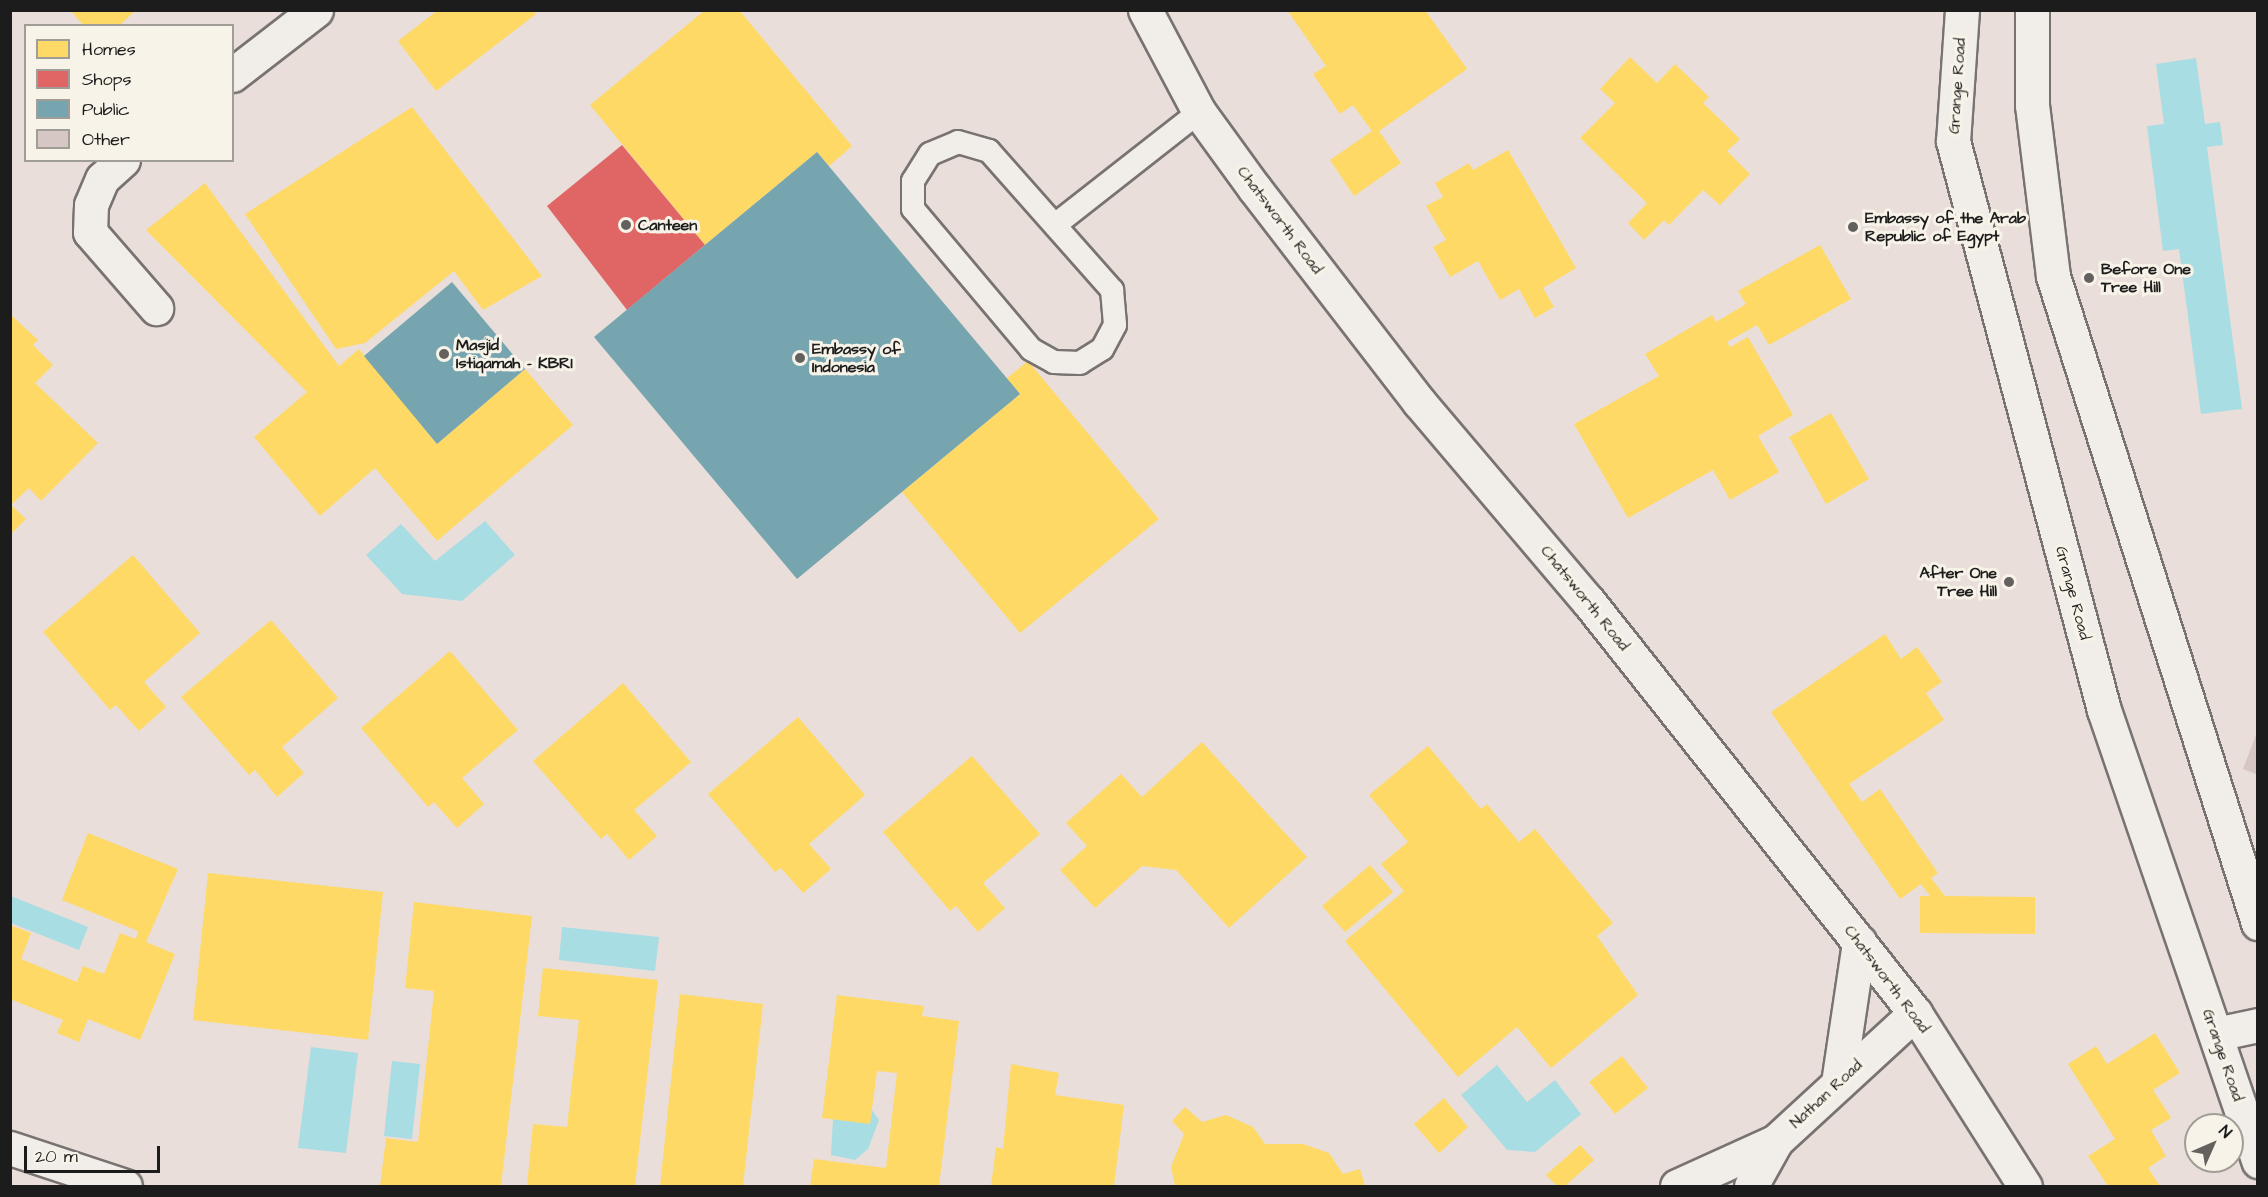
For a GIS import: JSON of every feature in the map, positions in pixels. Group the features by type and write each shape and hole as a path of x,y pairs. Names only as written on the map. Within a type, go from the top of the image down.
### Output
{"street":[{"path":"234,73 316,10"},
{"name":"Chatsworth Road","path":"1145,10 1199,112 1419,402 1588,601 1915,1013 2025,1186"},
{"name":"Grange Road","path":"1962,10 1953,141 2104,710 2258,1161"},
{"path":"2032,10 2031,105 2053,276 2258,923"},
{"path":"121,162 102,179 91,205 90,232 156,308"},
{"path":"1838,1083 1859,942"},
{"name":"Nathan Road","path":"1750,1186 1776,1141 1915,1013"},
{"path":"2216,1034 2258,1025"},
{"path":"1677,1186 1776,1141"},
{"path":"10,1148 125,1186"}],"lane":[{"path":"1055,225 1199,112"},
{"path":"958,142 989,151 1055,225 1112,290 1115,325 1102,349 1080,363 1054,362 1031,349 913,209 913,181 930,154 958,142"}],"water":[{"path":"2196,58 2205,124 2220,122 2223,145 2207,147 2242,409 2201,414 2179,249 2163,251 2147,126 2164,124 2156,64"},
{"path":"485,521 515,555 462,601 402,594 366,555 401,524 435,561"},
{"path":"11,896 88,927 79,950 11,923"},
{"path":"562,927 659,937 655,971 559,960"},
{"path":"311,1047 358,1053 346,1153 298,1148"},
{"path":"392,1061 420,1064 412,1139 384,1136"},
{"path":"1497,1065 1527,1102 1555,1080 1581,1114 1535,1152 1507,1150 1461,1095"},
{"path":"872,1110 879,1120 868,1149 855,1160 831,1155 833,1119 870,1123"}],"building: Homes":[{"path":"70,10 136,10 121,24 82,24"},
{"path":"438,10 534,10 536,14 436,91 398,41"},
{"path":"705,10 739,10 852,146 829,166 817,152 705,245 590,105"},
{"path":"1287,10 1425,10 1467,69 1379,131 1401,163 1354,196 1330,160 1372,131 1353,105 1340,114 1313,74 1326,66"},
{"path":"1630,57 1657,83 1675,64 1709,97 1703,103 1740,139 1727,151 1750,174 1720,205 1703,190 1669,225 1664,220 1644,240 1628,223 1647,203 1580,138 1615,103 1600,89"},
{"path":"412,107 542,276 483,310 454,271 365,343 336,349 245,214"},
{"path":"1508,150 1576,268 1543,288 1554,307 1535,318 1519,289 1500,300 1478,261 1450,277 1433,247 1446,240 1426,206 1443,197 1435,183 1469,163 1473,170"},
{"path":"205,183 339,366 359,349 437,444 525,369 573,425 437,541 375,468 320,516 254,437 307,392 146,230"},
{"path":"1820,245 1851,299 1769,345 1757,325 1727,342 1730,347 1748,337 1793,415 1758,436 1779,472 1730,500 1713,470 1628,518 1574,424 1659,376 1645,354 1712,315 1716,322 1746,304 1738,291"},
{"path":"10,314 38,340 33,345 53,365 35,383 98,443 41,501 29,488 11,505 26,519 10,535"},
{"path":"1028,361 1159,519 1020,633 902,492 1020,394 1006,379"},
{"path":"1831,413 1869,479 1826,504 1789,437"},
{"path":"133,555 200,633 144,682 166,707 139,731 116,705 110,710 43,632"},
{"path":"271,620 338,698 282,747 304,773 277,797 255,770 249,775 181,697"},
{"path":"1885,634 1901,659 1917,647 1942,682 1926,693 1944,720 1849,784 1862,802 1880,789 1938,873 1931,878 1945,896 2035,897 2035,934 1920,933 1920,896 1930,896 1921,884 1900,899 1771,712"},
{"path":"450,651 518,730 462,778 484,804 457,828 434,802 428,807 361,728"},
{"path":"623,683 691,762 634,810 657,836 629,860 607,834 601,839 533,761"},
{"path":"798,717 865,795 809,844 831,869 803,893 781,868 775,872 708,794"},
{"path":"1202,742 1307,857 1229,928 1176,870 1142,866 1095,908 1060,870 1087,846 1066,823 1121,774 1142,797"},
{"path":"1428,746 1481,809 1487,804 1519,842 1535,829 1613,923 1597,936 1638,995 1551,1068 1517,1027 1458,1077 1345,941 1404,891 1381,864 1408,842 1369,795"},
{"path":"972,756 1040,834 983,883 1005,908 978,932 956,906 950,911 883,832"},
{"path":"88,833 178,869 146,942 175,954 140,1040 88,1019 79,1042 57,1033 63,1020 10,999 10,925 31,933 21,959 77,982 83,966 104,974 120,933 136,939 138,931 62,900"},
{"path":"1370,865 1393,892 1345,932 1322,906"},
{"path":"208,873 383,892 368,1040 193,1020"},
{"path":"414,902 532,916 501,1186 380,1186 386,1138 418,1142 434,991 405,988"},
{"path":"543,968 658,980 635,1186 527,1186 533,1124 567,1127 579,1020 538,1016"},
{"path":"680,994 763,1004 743,1186 660,1186"},
{"path":"837,995 924,1006 922,1016 959,1021 939,1186 810,1186 814,1159 886,1168 897,1073 877,1071 870,1124 822,1118"},
{"path":"2155,1033 2180,1073 2153,1090 2171,1118 2151,1130 2166,1156 2148,1168 2160,1186 2108,1186 2088,1156 2115,1139 2068,1064 2096,1046 2107,1064"},
{"path":"1622,1056 1648,1088 1615,1114 1589,1082"},
{"path":"1011,1064 1059,1073 1055,1095 1124,1105 1114,1186 991,1186 996,1147 1003,1149"},
{"path":"1444,1098 1468,1127 1439,1153 1414,1124"},
{"path":"1185,1107 1202,1122 1226,1115 1253,1127 1265,1144 1303,1144 1329,1153 1343,1174 1360,1169 1365,1186 1175,1186 1171,1167 1184,1134 1172,1121"},
{"path":"1580,1145 1594,1160 1565,1186 1557,1186 1546,1175"}],"building: Shops":[{"name":"Canteen","path":"622,145 705,245 627,310 547,206"}],"building: Public":[{"name":"Embassy of Indonesia","path":"817,152 1020,394 797,579 594,337"},
{"path":"452,282 525,369 437,444 364,356"}],"building: Other":[{"path":"2258,732 2258,775 2243,769"}],"place":[{"name":"Canteen","path":"626,225"},
{"name":"Embassy of the Arab Republic of Egypt","path":"1853,227"},
{"name":"Before One Tree Hill","path":"2089,278"},
{"name":"Masjid Istiqamah - KBRI","path":"444,354"},
{"name":"Embassy of Indonesia","path":"800,358"},
{"name":"After One Tree Hill","path":"2009,582"}]}
